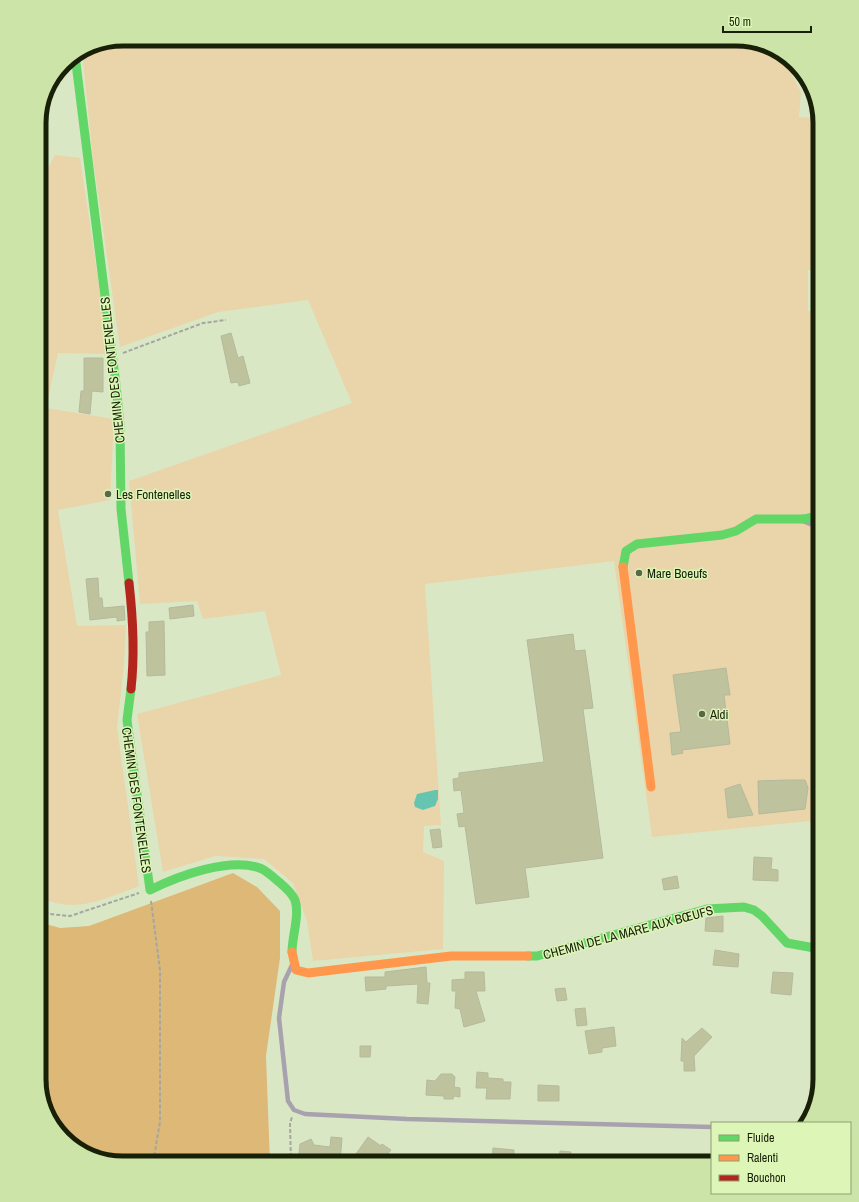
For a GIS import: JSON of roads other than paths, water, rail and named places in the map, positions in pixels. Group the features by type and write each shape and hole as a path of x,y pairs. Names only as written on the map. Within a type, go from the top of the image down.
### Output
{"street":[{"name":"CHEMIN DES FONTENELLES","path":"76,62 113,357 120,426 120,509 134,616 134,660 127,720 150,890 162,883 220,867 246,865 262,869 285,887 295,900 292,940 293,963"},
{"path":"651,787 624,568 626,551 638,544 722,535 736,531 756,519 804,520 813,517"},
{"path":"804,520 813,523"},
{"name":"CHEMIN DE LA MARE AUX BŒUFS","path":"293,963 296,970 308,973 451,956 537,956 707,909 744,906 754,910 762,916 787,943 797,946 813,947"}],"lane":[{"path":"293,963 284,982 279,1018 288,1101 294,1110 305,1114 407,1119 711,1127"}],"water":[{"path":"438,790 438,799 435,806 423,810 415,807 414,803 417,794"}],"place":[{"name":"Les Fontenelles","path":"108,494"},
{"name":"Mare Boeufs","path":"639,573"},
{"name":"Aldi","path":"702,714"}]}
